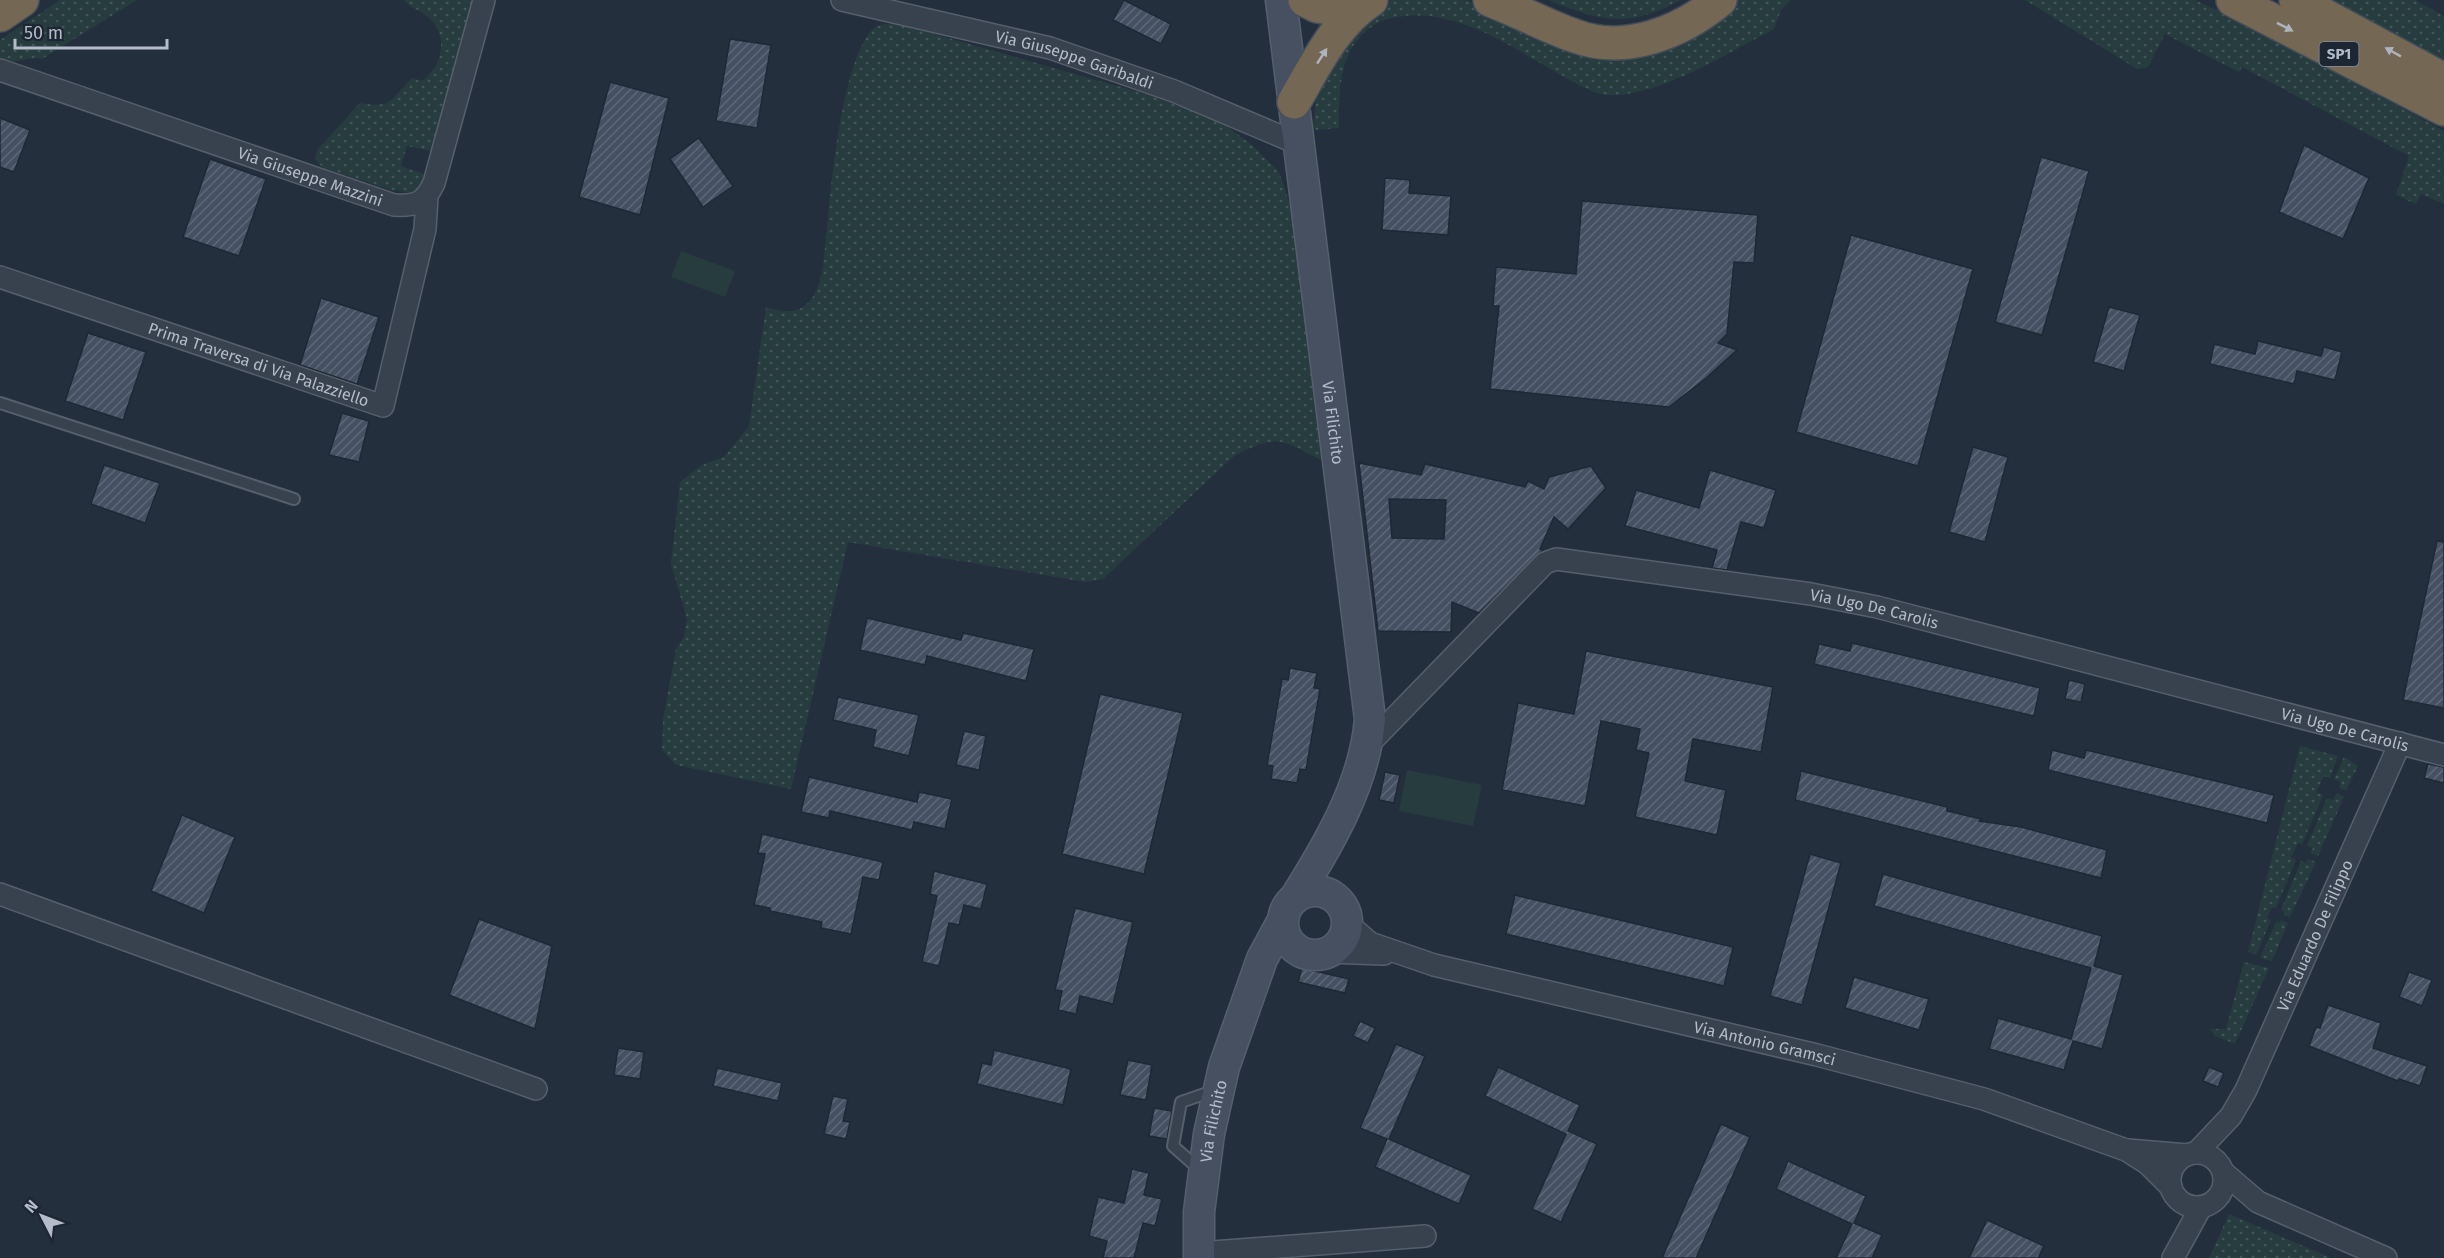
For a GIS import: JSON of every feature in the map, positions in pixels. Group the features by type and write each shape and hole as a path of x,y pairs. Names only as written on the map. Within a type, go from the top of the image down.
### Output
{"highway":[{"path":"0,15 22,0"},
{"path":"1305,0 1317,6 1362,6"},
{"path":"1490,0 1577,37 1616,42 1654,37 1689,24 1720,0"},
{"path":"1528,0 1588,24 1622,27 1651,23 1681,11 1697,0"},
{"name":"SP1","path":"2233,0 2444,109"},
{"name":"SP1","path":"2296,0 2444,80"},
{"path":"1294,102 1322,55 1362,6"}],"street":[{"path":"427,197 434,183 484,0"},
{"name":"Via Giuseppe Garibaldi","path":"842,0 1050,48 1155,84 1299,144"},
{"name":"Via Filichito","path":"1199,1256 1199,1212 1209,1134 1235,1035 1262,959 1330,839 1368,745 1370,719 1281,0"},
{"name":"Via Giuseppe Mazzini","path":"0,70 394,205 409,206 427,197"},
{"name":"Prima Traversa di Via Palazziello","path":"0,277 383,406 425,229 427,197"},
{"name":"Via Ugo De Carolis","path":"1368,745 1545,563 1556,560 1811,594 1877,607 2444,754"},
{"name":"Via Eduardo De Filippo","path":"2192,1154 2231,1116 2258,1065 2400,742"},
{"name":"Via Filichito","path":"1330,839 1329,860 1342,911"},
{"path":"1316,891 1342,911 1342,940 1313,952 1288,941 1289,909 1316,891"},
{"path":"0,894 536,1089"},
{"name":"Via Antonio Gramsci","path":"1342,911 1370,944 1398,954 1941,1086 1995,1103 2126,1150 2148,1164 2192,1199"},
{"name":"Via Filichito","path":"1253,988 1283,959 1313,952"},
{"name":"Via Antonio Gramsci","path":"1313,952 1398,954"},
{"name":"Via Eduardo De Filippo","path":"2220,1168 2224,1124"},
{"name":"Via Antonio Gramsci","path":"2126,1150 2192,1154"},
{"path":"2173,1258 2184,1234 2192,1199 2174,1167 2177,1160 2192,1154 2211,1157 2258,1202 2386,1258"},
{"path":"2192,1199 2223,1186 2220,1168"},
{"path":"2192,1199 2258,1202"},
{"path":"1199,1256 1425,1236"}],"lane":[{"path":"0,403 294,499"}],"green space":[{"path":"60,0 137,0 42,59 7,61 0,59 0,40"},
{"path":"404,0 482,0 441,153 407,146 401,166 431,176 420,194 391,190 324,168 316,159 317,150 360,103 379,105 386,103 395,97 412,78 422,81 434,68 441,52 440,34 430,19"},
{"path":"1391,0 1467,0 1573,44 1732,0 1791,0 1781,10 1774,29 1693,72 1670,82 1627,94 1607,95 1583,87 1497,39 1475,28 1452,21 1429,16 1405,16 1381,21 1356,41 1349,54 1341,82 1339,128 1313,130 1317,85 1369,10"},
{"path":"1548,0 1681,0 1646,15 1615,19 1584,13"},
{"path":"2025,0 2195,0 2240,21 2444,131 2444,204 2421,194 2416,204 2396,195 2409,156 2242,67 2239,72 2165,34 2148,67 2137,69"},
{"path":"2331,0 2415,0 2444,16 2444,60"},
{"path":"895,23 1156,97 1224,124 1253,146 1279,172 1293,214 1327,463 1282,442 1272,442 1250,448 1234,456 1103,579 1085,582 848,542 791,789 676,765 662,750 663,720 676,649 684,637 687,619 671,564 680,482 702,465 724,457 749,426 766,307 786,311 799,309 810,302 818,288 824,262 832,182 847,88 855,61 865,39 877,26"},
{"path":"681,251 735,271 725,297 671,277"},
{"path":"2300,746 2338,756 2330,778 2324,776 2316,792 2323,795 2302,844 2298,843 2291,857 2296,860 2276,908 2272,907 2267,918 2271,920 2256,955 2248,952"},
{"path":"2344,757 2358,766 2346,791 2339,788 2341,782 2334,779"},
{"path":"1407,770 1482,785 1473,826 1399,811"},
{"path":"2337,793 2344,797 2318,856 2310,853 2313,848 2307,846 2327,798 2333,800"},
{"path":"2308,859 2316,862 2290,917 2284,915 2284,911 2281,910 2301,861 2306,863"},
{"path":"2281,920 2288,923 2272,961 2260,958 2276,922 2280,923"},
{"path":"2244,962 2269,968 2235,1044 2215,1036 2210,1029 2226,1029"},
{"path":"2229,1214 2331,1258 2209,1258"}],"building":[{"path":"1124,0 1171,24 1161,44 1113,20"},
{"path":"730,39 771,45 757,128 716,121"},
{"path":"610,82 669,98 640,215 579,197"},
{"path":"0,118 30,130 14,172 0,167"},
{"path":"699,138 733,186 703,207 670,159"},
{"path":"2304,145 2369,178 2343,239 2279,212"},
{"path":"2041,157 2089,171 2042,335 1995,322"},
{"path":"210,159 266,179 239,256 183,237"},
{"path":"1385,178 1410,180 1409,193 1451,196 1448,235 1382,230"},
{"path":"1582,201 1758,215 1754,263 1734,262 1727,334 1718,343 1737,350 1669,407 1490,389 1499,306 1493,306 1496,267 1576,274"},
{"path":"1851,235 1973,269 1918,466 1796,432"},
{"path":"321,298 379,317 357,384 300,365"},
{"path":"2109,307 2140,315 2124,371 2093,362"},
{"path":"88,333 146,352 123,420 65,401"},
{"path":"2258,341 2321,356 2324,347 2342,352 2335,380 2297,371 2294,384 2210,364 2214,344 2255,354"},
{"path":"342,413 369,421 359,462 329,455"},
{"path":"1973,447 2008,457 1985,542 1949,532"},
{"path":"1359,463 1421,475 1425,464 1525,487 1528,481 1544,489 1549,477 1591,466 1606,488 1568,529 1554,517 1540,549 1543,550 1479,613 1452,602 1451,632 1378,631","holes":["1389,499 1446,500 1444,539 1392,538"]},
{"path":"104,465 160,483 145,523 91,504"},
{"path":"1710,470 1776,490 1764,528 1741,522 1727,570 1712,568 1717,550 1625,526 1636,490 1699,508"},
{"path":"2437,541 2444,542 2444,708 2403,700"},
{"path":"867,618 961,640 963,633 1034,649 1026,681 927,656 925,665 860,650"},
{"path":"1852,643 2040,688 2034,716 1814,664 1819,644 1850,651"},
{"path":"1586,651 1773,687 1761,752 1693,739 1685,781 1726,790 1717,835 1635,817 1649,753 1636,750 1640,729 1601,721 1585,806 1502,790 1518,703 1574,714"},
{"path":"1290,668 1317,673 1314,688 1320,689 1306,770 1300,769 1297,783 1271,779 1273,766 1267,765 1282,679 1288,680"},
{"path":"2069,680 2085,684 2081,702 2065,699"},
{"path":"1100,694 1183,713 1144,874 1062,854"},
{"path":"838,697 919,715 909,756 873,747 876,730 833,720"},
{"path":"964,731 986,736 979,770 956,765"},
{"path":"2052,750 2084,758 2086,750 2274,795 2267,823 2048,770"},
{"path":"2428,764 2444,767 2444,783 2424,778"},
{"path":"1801,771 1947,807 1947,811 1981,819 1979,821 2021,827 2107,850 2101,878 1795,800"},
{"path":"1385,772 1400,775 1394,803 1379,800"},
{"path":"809,777 917,802 919,792 952,799 945,829 914,822 912,830 830,811 829,818 801,812"},
{"path":"182,815 235,837 204,913 151,891"},
{"path":"762,834 883,862 879,880 863,877 851,934 821,928 822,922 770,911 770,908 754,905 765,854 758,853"},
{"path":"1810,854 1841,863 1802,1005 1770,996"},
{"path":"934,871 987,884 981,909 964,905 959,925 949,923 939,966 922,962 937,896 930,894"},
{"path":"1883,874 2102,936 2094,966 2123,975 2102,1049 2073,1041 2064,1070 1989,1049 1998,1018 2071,1039 2091,968 1874,906"},
{"path":"1515,895 1733,947 1724,986 1506,934"},
{"path":"1075,908 1133,922 1113,1004 1080,996 1076,1014 1058,1010 1062,991 1055,990"},
{"path":"479,919 552,946 535,1029 449,995"},
{"path":"1302,968 1349,979 1345,993 1298,982"},
{"path":"2409,972 2432,980 2422,1006 2399,997"},
{"path":"1854,977 1929,999 1919,1030 1845,1008"},
{"path":"2328,1005 2381,1023 2373,1048 2427,1066 2420,1086 2399,1079 2398,1081 2309,1046 2316,1027 2320,1028"},
{"path":"1360,1021 1375,1028 1368,1043 1353,1036"},
{"path":"1396,1044 1425,1056 1389,1139 1471,1175 1459,1204 1375,1167 1387,1139 1360,1128"},
{"path":"618,1048 644,1052 640,1079 614,1075"},
{"path":"994,1050 1071,1069 1063,1105 977,1084 982,1063 991,1065"},
{"path":"1128,1060 1152,1065 1146,1100 1120,1095"},
{"path":"1498,1067 1580,1105 1568,1131 1597,1144 1561,1222 1532,1209 1566,1134 1485,1096"},
{"path":"2209,1067 2224,1073 2218,1087 2203,1081"},
{"path":"717,1068 782,1083 778,1101 713,1086"},
{"path":"833,1096 848,1099 843,1121 850,1122 846,1139 824,1134"},
{"path":"1154,1108 1172,1111 1167,1139 1149,1136"},
{"path":"1721,1124 1750,1137 1696,1258 1662,1258"},
{"path":"1788,1161 1866,1196 1854,1223 1882,1235 1872,1258 1836,1258 1852,1224 1776,1189"},
{"path":"1132,1169 1149,1173 1144,1195 1162,1199 1155,1226 1143,1223 1134,1258 1103,1258 1107,1241 1089,1236 1098,1197 1124,1203"},
{"path":"1987,1220 2044,1246 2038,1258 1969,1258"}]}
